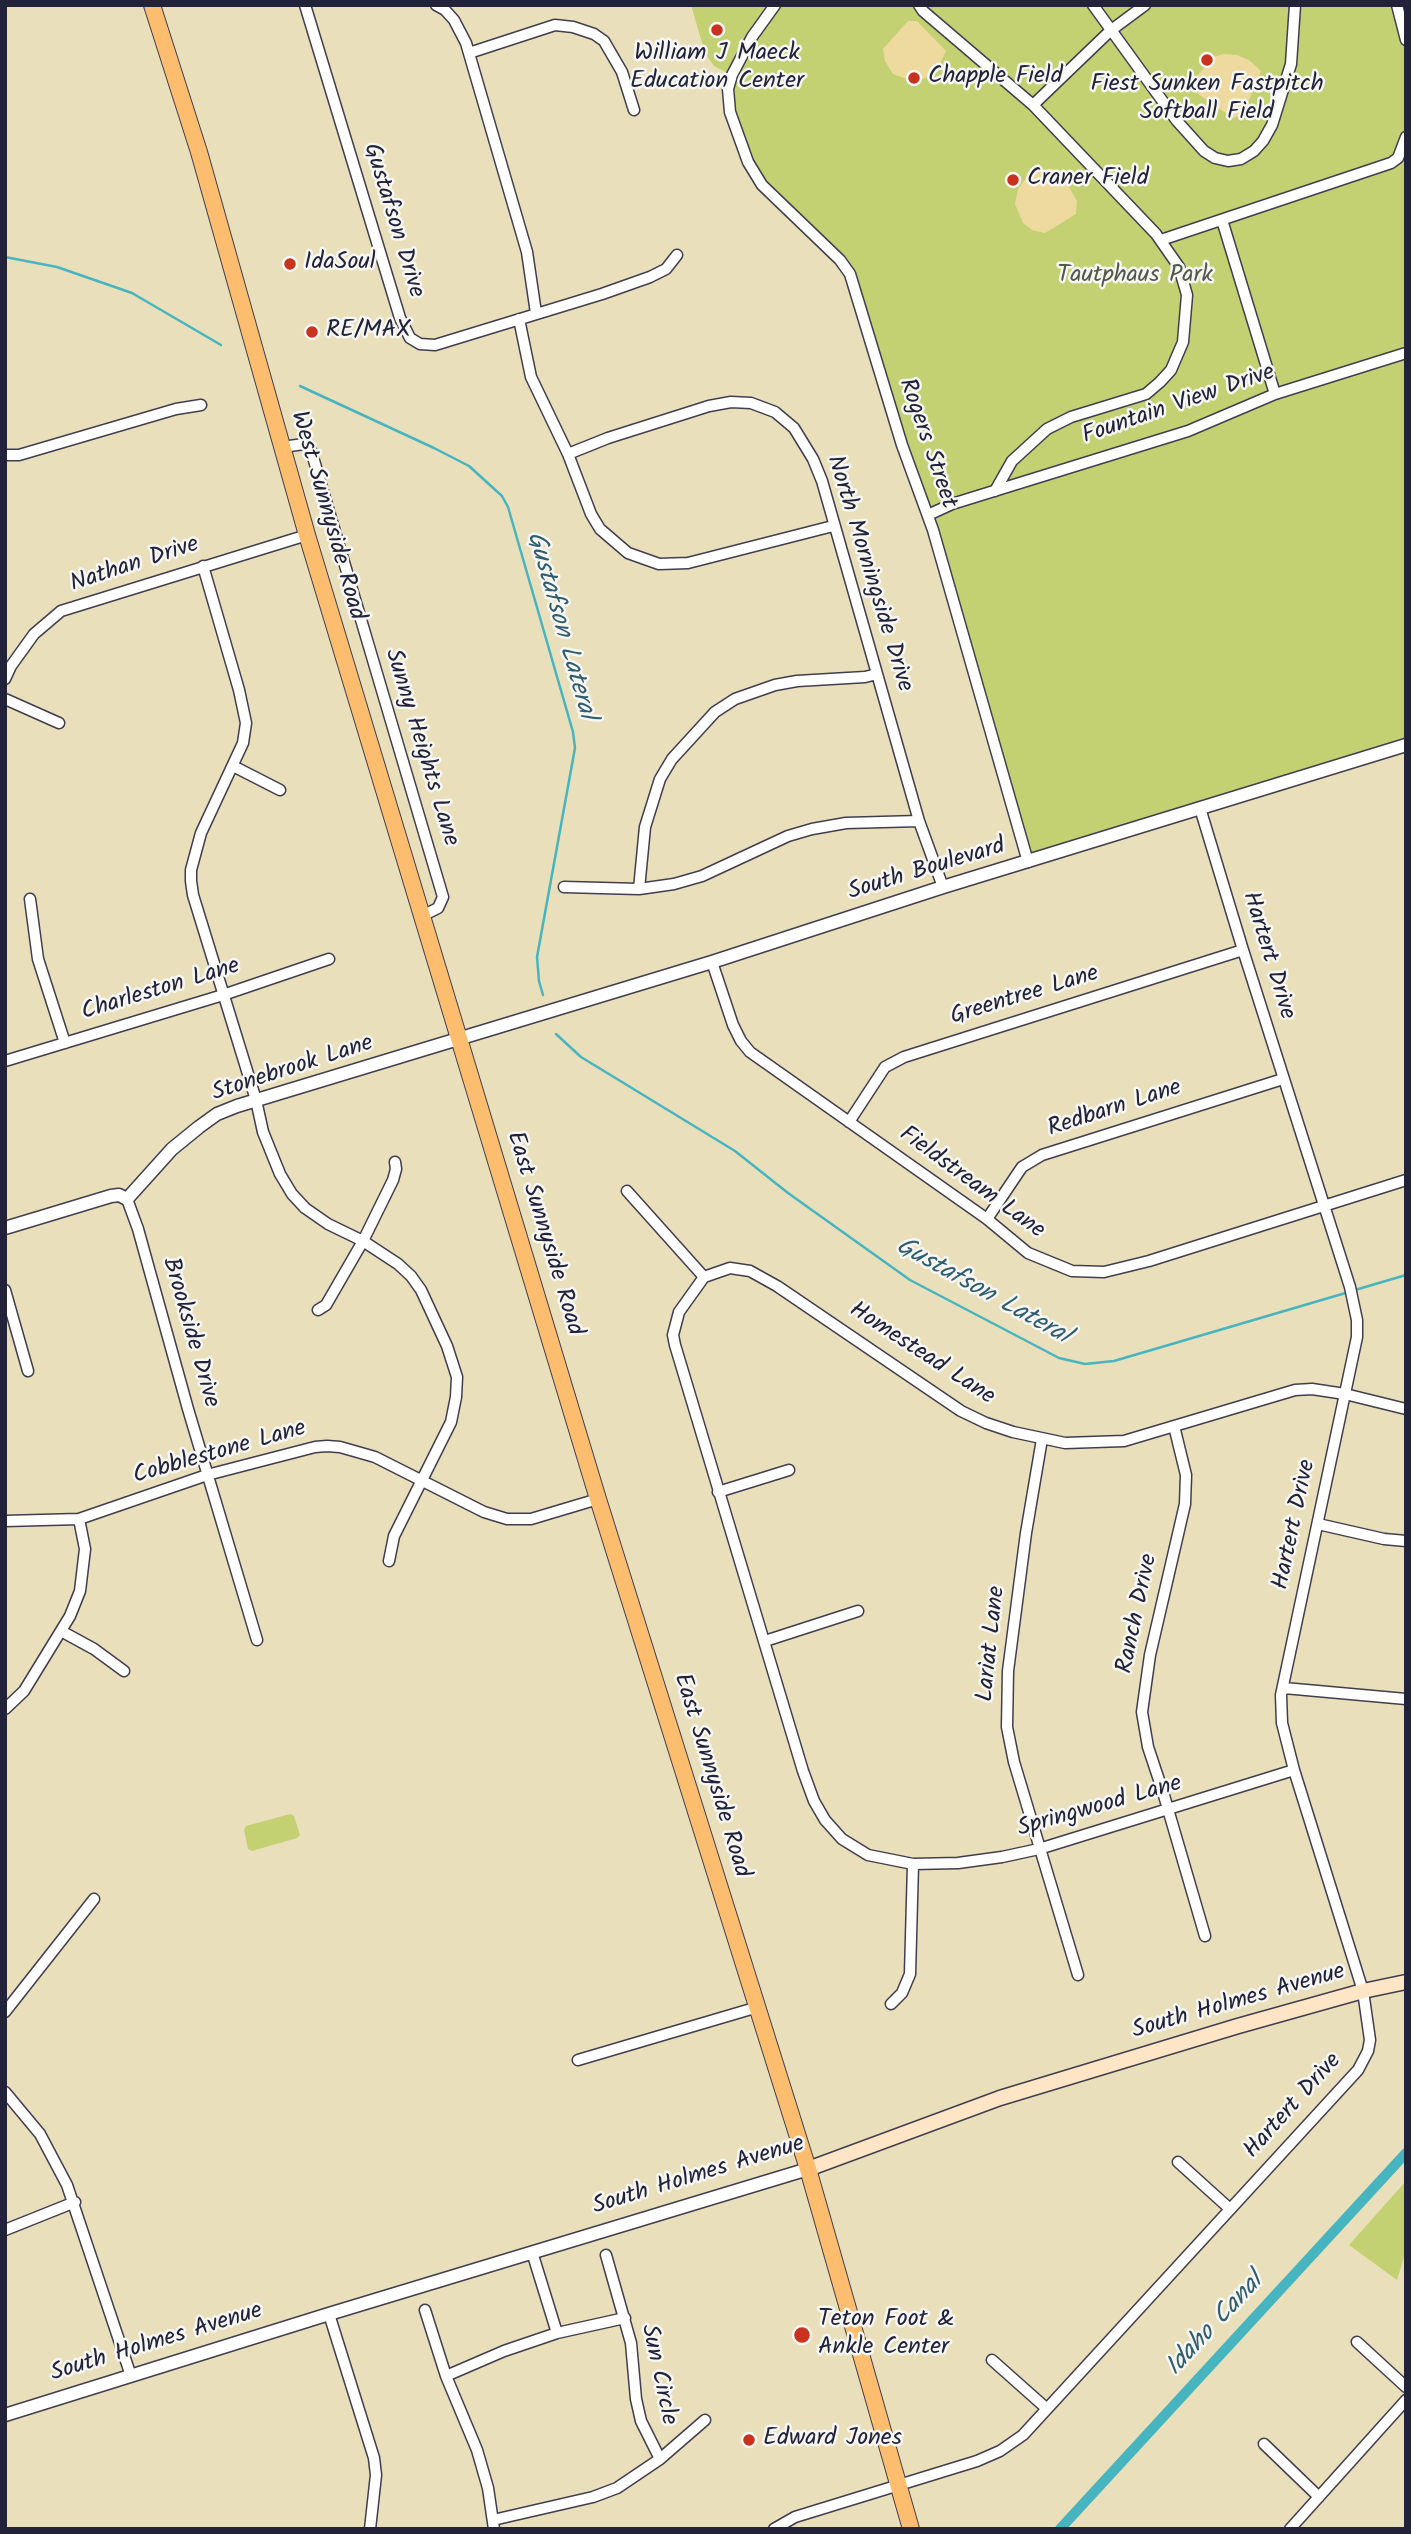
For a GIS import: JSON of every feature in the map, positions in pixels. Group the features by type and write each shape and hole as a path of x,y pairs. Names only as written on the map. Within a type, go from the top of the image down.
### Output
{"main road":[{"name":"West Sunnyside Road","path":"152,5 206,176 307,536 460,1038"},
{"name":"East Sunnyside Road","path":"460,1038 598,1499 808,2169 911,2529"},
{"name":"South Holmes Avenue","path":"808,2169 1000,2098 1238,2026 1363,1991 1406,1982"}],"street":[{"name":"Gustafson Drive","path":"305,5 400,318 410,338 419,344 435,345 519,319"},
{"path":"436,5 454,20 469,53 527,252 536,313"},
{"name":"Rogers Street","path":"775,5 757,29 732,75 728,89 730,113 748,162 762,185 840,260 850,274 902,445 928,515 1028,862"},
{"path":"919,5 1032,105 1161,240 1179,267 1187,295 1183,342 1171,370 1146,394 1071,417 1047,429 1013,461 995,491"},
{"path":"1093,5 1177,121 1203,151 1228,162 1241,159 1254,151 1264,141 1272,125 1291,64 1295,5"},
{"path":"1032,105 1110,31 1145,5"},
{"path":"1397,5 1406,40"},
{"path":"469,53 555,25 594,34 604,41 622,72 634,110"},
{"path":"1161,240 1391,163 1398,158 1406,137"},
{"path":"1222,220 1275,394"},
{"path":"677,255 666,269 650,278 519,319 531,377 568,454 591,514 600,529 628,553 659,564 688,563 833,526"},
{"name":"Fountain View Drive","path":"928,515 952,504 1188,431 1275,394 1406,353"},
{"name":"North Morningside Drive","path":"568,454 608,438 709,406 731,402 751,403 775,412 794,428 804,442 822,481 919,821 943,887"},
{"path":"5,455 19,455 176,409 201,405"},
{"name":"Sunny Heights Lane","path":"282,447 304,444 310,447 443,897 438,908 422,916"},
{"name":"Nathan Drive","path":"5,679 15,659 34,634 61,611 307,536"},
{"path":"203,566 246,723 243,743 201,833 191,881 192,895 256,1100 263,1131 280,1174 292,1194 305,1208 398,1264 421,1290 457,1377 451,1422 394,1536 389,1561"},
{"path":"639,889 645,827 660,779 672,758 715,712 736,699 775,685 877,674"},
{"path":"5,699 59,723"},
{"name":"South Boulevard","path":"460,1038 1406,745"},
{"path":"233,766 280,790"},
{"name":"Hartert Drive","path":"774,2529 795,2517 977,2461 1000,2451 1023,2435 1358,2070 1368,2051 1370,2040 1363,1991 1294,1770 1282,1723 1281,1695 1357,1337 1357,1320 1351,1292 1242,950 1200,808"},
{"path":"564,887 639,889 674,884 702,876 788,836 812,829 846,822 919,821"},
{"path":"30,899 38,959 65,1043"},
{"name":"Greentree Lane","path":"849,1122 886,1067 904,1057 1242,950"},
{"name":"Charleston Lane","path":"5,1061 223,995 329,959"},
{"name":"Fieldstream Lane","path":"712,962 733,1025 750,1052 987,1219 1028,1253 1072,1271 1104,1272 1149,1261 1406,1180"},
{"name":"Stonebrook Lane","path":"127,1199 172,1149 217,1115 256,1100 460,1038"},
{"name":"Redbarn Lane","path":"987,1219 1022,1167 1042,1155 1283,1079"},
{"path":"318,1310 326,1305 363,1241 393,1180 395,1162"},
{"path":"627,1191 708,1275"},
{"path":"5,1228 111,1195 127,1199"},
{"name":"Brookside Drive","path":"127,1199 257,1640"},
{"name":"Homestead Lane","path":"708,1275 730,1268 750,1271 777,1286 961,1410 986,1423 1042,1439 1086,1444 1124,1441 1295,1390 1312,1389 1345,1394 1406,1409"},
{"name":"Springwood Lane","path":"708,1275 679,1312 673,1335 807,1781 825,1820 842,1839 868,1855 913,1864 980,1860 1039,1849 1294,1770"},
{"path":"5,1290 28,1371"},
{"name":"Ranch Drive","path":"1174,1426 1186,1475 1185,1504 1150,1655 1142,1712 1148,1747 1205,1936"},
{"name":"Lariat Lane","path":"1042,1439 1026,1533 1006,1702 1007,1727 1014,1762 1078,1975"},
{"name":"Cobblestone Lane","path":"5,1521 79,1519 208,1475 314,1447 327,1446 341,1447 375,1457 484,1512 507,1519 531,1519 598,1499"},
{"path":"718,1492 789,1470"},
{"path":"5,1709 24,1690 61,1631 80,1591 85,1549 79,1519"},
{"path":"1318,1524 1384,1539 1406,1541"},
{"path":"765,1641 858,1611"},
{"path":"61,1631 94,1649 124,1671"},
{"path":"1284,1688 1406,1699"},
{"path":"891,2004 902,1993 910,1974 913,1864"},
{"path":"5,2012 94,1899"},
{"path":"578,2060 758,2007"},
{"path":"5,2092 40,2134 75,2202 131,2376"},
{"path":"1178,2162 1230,2209"},
{"name":"South Holmes Avenue","path":"5,2415 808,2169"},
{"path":"5,2230 75,2202"},
{"path":"532,2252 557,2333"},
{"path":"606,2255 625,2318"},
{"path":"425,2309 446,2376"},
{"path":"329,2314 374,2458 376,2475 370,2529"},
{"name":"Sun Circle","path":"625,2318 641,2421 660,2459 617,2487 593,2497 494,2525 488,2488 477,2450 446,2376 504,2351 557,2333 625,2318"},
{"path":"1357,2342 1406,2387"},
{"path":"992,2360 1046,2408"},
{"path":"1290,2529 1406,2400"},
{"path":"660,2459 705,2420"},
{"path":"1264,2444 1319,2497"}],"green space":[{"name":"Tautphaus Park","path":"691,5 1406,5 1406,745 1028,862 850,274 762,185 730,112 731,75 714,66 705,53"},
{"path":"290,1814 294,1816 300,1835 297,1838 252,1851 248,1849 244,1830 246,1826"},
{"path":"1406,2181 1406,2251 1397,2280 1349,2245"}],"sand":[{"path":"908,21 917,21 946,51 936,72 923,79 907,79 893,74 885,61 883,49"},
{"path":"1223,54 1237,55 1249,60 1261,71 1243,114 1233,118 1198,94 1198,75 1214,57"},
{"path":"1049,169 1059,170 1077,201 1076,214 1045,233 1032,230 1023,223 1015,204 1018,189 1026,178"}],"waterway":[{"name":"Gustafson Lateral","path":"5,257 57,267 132,293 221,345"},
{"name":"Gustafson Lateral","path":"300,386 469,466 502,496 508,507 573,732 575,748 537,957 543,995"},
{"name":"Gustafson Lateral","path":"556,1034 581,1057 735,1151 788,1193 910,1280 1059,1358 1085,1364 1114,1361 1349,1292"},
{"name":"Gustafson Lateral","path":"1355,1290 1406,1275"},
{"name":"Idaho Canal","path":"1060,2529 1406,2153"}],"place":[{"name":"William J Maeck Education Center","path":"717,30"},
{"name":"Fiest Sunken Fastpitch Softball Field","path":"1207,60"},
{"name":"Chapple Field","path":"914,78"},
{"name":"Craner Field","path":"1013,180"},
{"name":"IdaSoul","path":"290,264"},
{"name":"RE/MAX","path":"312,332"},
{"name":"Teton Foot & Ankle Center","path":"802,2335"},
{"name":"Edward Jones","path":"749,2440"}]}
